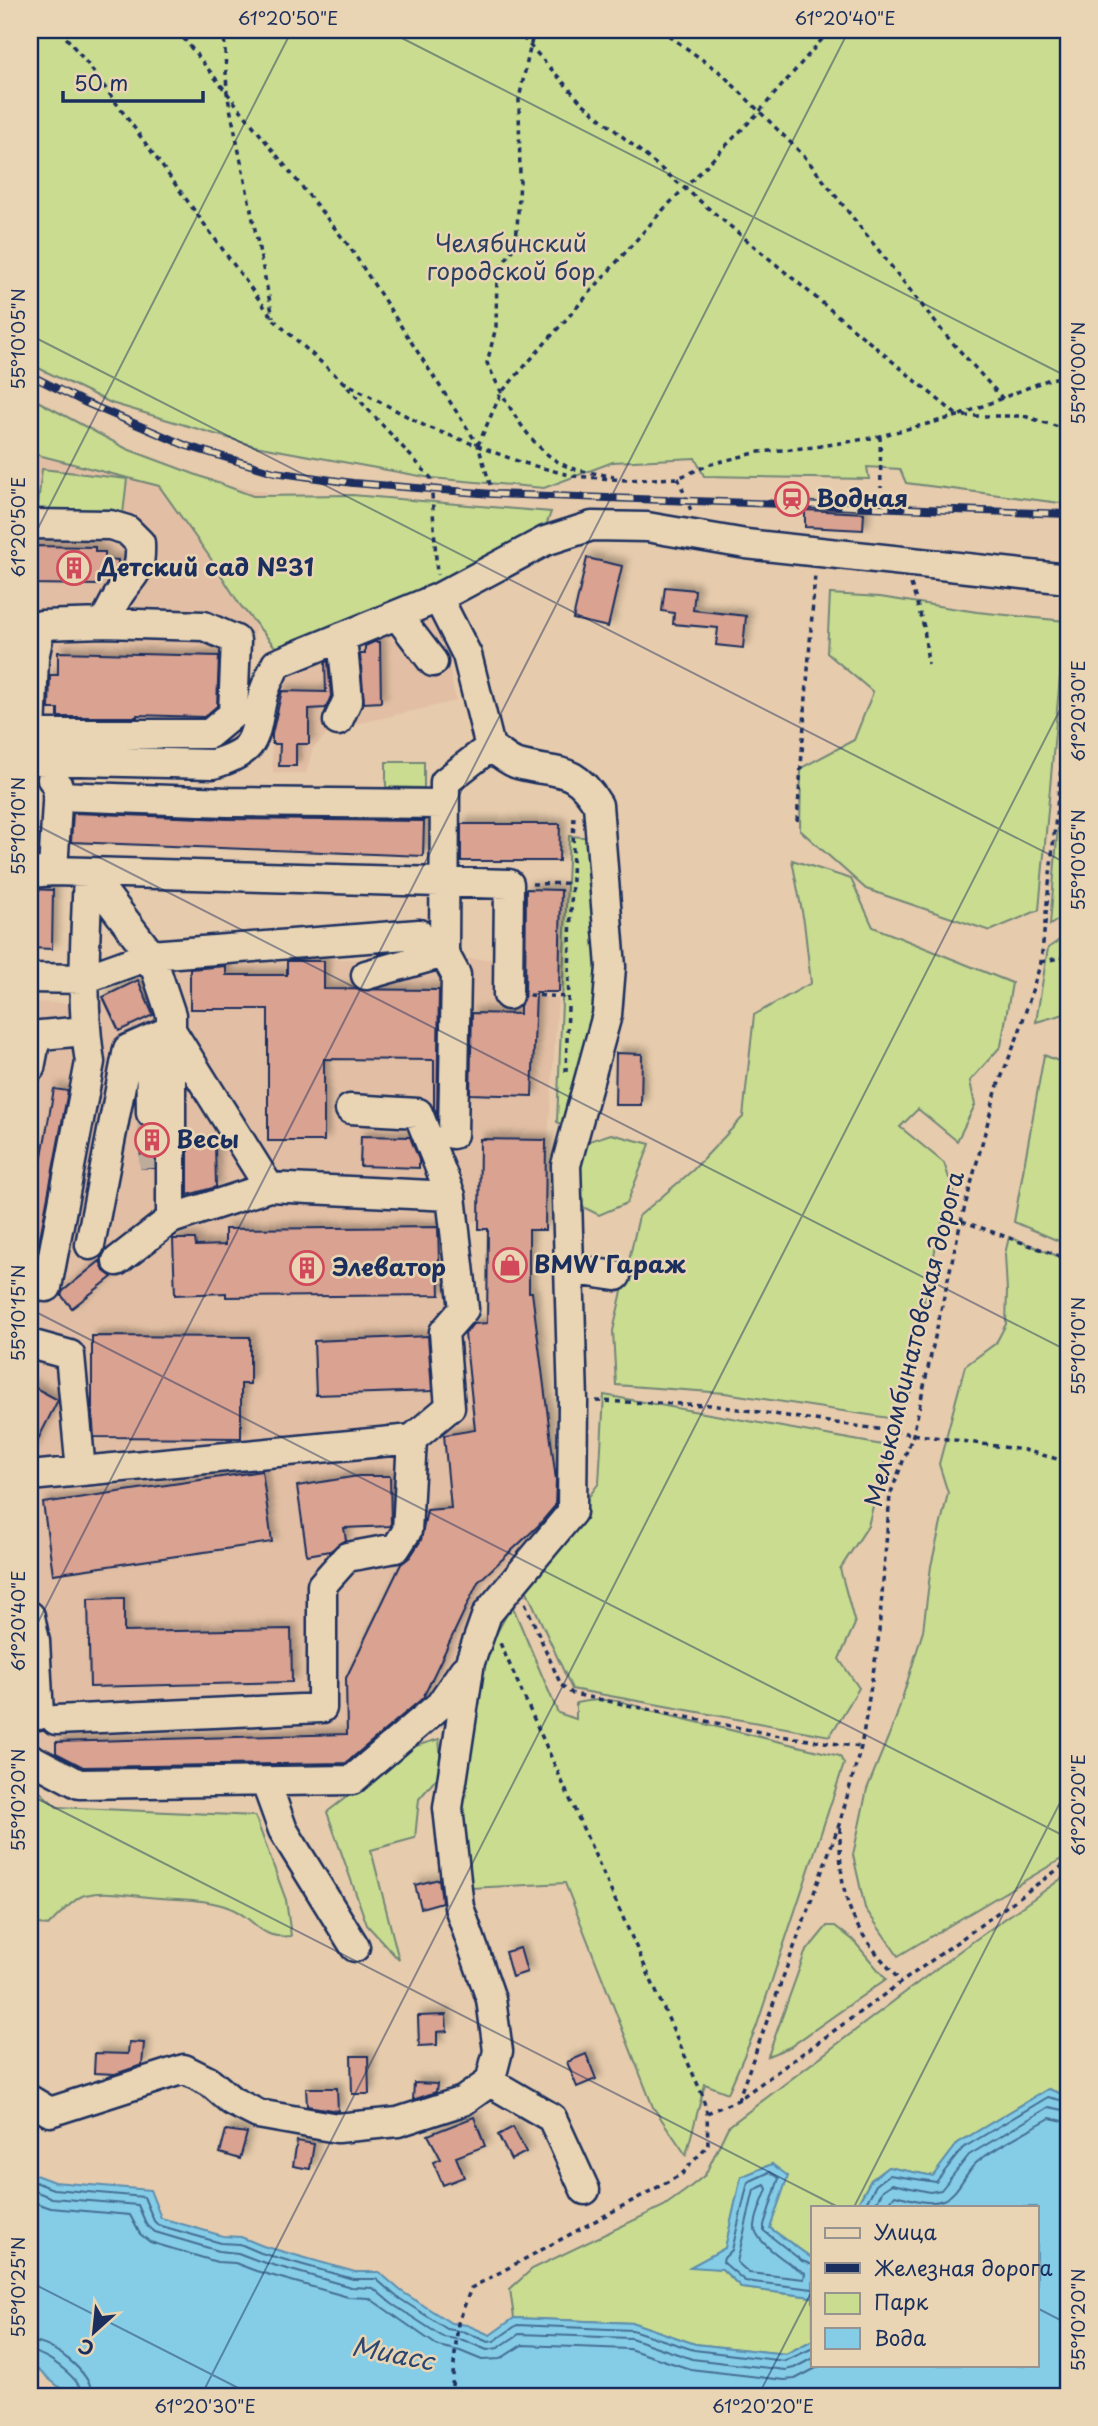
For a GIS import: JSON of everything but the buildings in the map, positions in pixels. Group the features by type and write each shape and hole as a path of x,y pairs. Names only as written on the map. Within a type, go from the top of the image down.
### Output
{"street":[{"path":"30,524 110,524 127,530 140,543 140,561 136,574 120,593 104,623"},
{"path":"32,746 213,764 238,757 255,738 264,691 276,664 438,598 545,541 592,526 647,527 746,544 1068,579"},
{"path":"30,2100 50,2112 184,2069 210,2081 232,2101 258,2114 337,2128 398,2123 463,2101 491,2082 498,2051 491,1999 459,1907 448,1808 470,1662 487,1614 572,1512 573,1401 566,1165 607,1015 611,967 598,805 589,790 575,777 557,770 516,764 490,747 467,655 438,598"},
{"path":"397,615 433,662"},
{"path":"32,746 209,734 233,713 236,640 204,626 104,623 41,625 33,658 32,746 58,786 42,872 509,884 508,995"},
{"path":"338,721 348,699 342,637"},
{"path":"453,1134 456,975 444,953 445,782 490,747"},
{"path":"57,796 228,802 444,804"},
{"path":"88,872 151,955 171,1015 161,1035 151,1113"},
{"path":"30,1285 47,1287 90,1062 85,1031 84,979 88,872"},
{"path":"30,978 84,979 151,955 419,934"},
{"path":"366,975 444,953"},
{"path":"30,1068 33,1037 85,1031"},
{"path":"161,1035 269,1187"},
{"path":"161,1035 162,1225"},
{"path":"90,1245 128,1049 161,1035"},
{"path":"30,1476 412,1439 450,1407 444,1332 464,1309 451,1196 418,1113 350,1109"},
{"path":"153,1168 162,1225"},
{"path":"117,1261 162,1225 269,1187 451,1196"},
{"path":"568,1269 616,1276"},
{"path":"30,1344 70,1355 81,1471"},
{"path":"30,1616 47,1718 322,1708 321,1585 347,1557 396,1548 407,1531 412,1439"},
{"path":"30,1758 79,1784 352,1780 440,1705 470,1662"},
{"path":"266,1783 283,1830 355,1947"},
{"path":"491,2082 552,2118 585,2190"}],"path":[{"path":"60,30 274,320 342,381 431,478 438,598"},
{"path":"177,30 349,246 478,445 493,494"},
{"path":"224,30 227,93 274,320"},
{"path":"516,30 581,102 958,416 1024,416 1068,430"},
{"path":"534,30 519,99 520,181 516,244 497,273 496,327 487,363 513,413 539,447 565,465 627,481"},
{"path":"661,30 720,73 804,158 943,332 1003,399"},
{"path":"478,445 501,393 684,188 760,112 830,30"},
{"path":"342,381 425,426 520,462 573,476 627,481 678,478 711,464 759,452 815,447 880,436 958,416 1068,374"},
{"path":"880,436 881,488"},
{"path":"678,478 689,505"},
{"path":"797,821 816,551"},
{"path":"901,561 913,587 924,627 928,664"},
{"name":"Мелькомбинатовская дорога","path":"738,2100 840,1822 861,1746 878,1643 890,1495 913,1435 961,1221 997,1088 1019,1033 1041,962 1068,700"},
{"path":"566,1084 575,777"},
{"path":"509,884 572,883"},
{"path":"1041,962 1068,956"},
{"path":"508,995 568,996"},
{"path":"961,1221 1068,1259"},
{"path":"573,1401 710,1405 1024,1450 1068,1462"},
{"path":"515,1580 561,1685 573,1694 780,1736 861,1746"},
{"path":"451,2396 458,2323 471,2288 682,2174 709,2145 707,2113 702,2094 487,1614"},
{"path":"840,1822 840,1868 850,1911 872,1947 901,1981"},
{"path":"707,2113 738,2100 1068,1862"}],"shaded area":[{"path":"30,453 267,492 246,732 213,754 30,748"},
{"path":"437,609 456,701 331,730 313,748 306,773 273,773 268,687 281,669"},
{"path":"189,959 511,959 512,996 558,998 542,1223 471,1222 471,1320 536,1318 561,1514 483,1591 426,1715 359,1764 71,1773 30,1752 32,1002 90,1004"}],"green space":[{"name":"Челябинский городской бор","path":"30,30 1068,30 1068,504 906,483 900,469 867,467 869,479 704,476 695,458 613,462 544,488 431,478 255,446 111,403 30,364"},
{"path":"30,397 127,449 253,496 352,495 551,512 544,531 421,594 276,648 240,605 159,486 30,453"},
{"path":"42,469 127,479 122,523 37,513"},
{"path":"830,594 880,597 977,612 1065,621 1039,910 990,931 866,889 800,830 801,768 854,740 873,692 827,653"},
{"path":"1068,745 1068,913 1050,925 1063,765"},
{"path":"386,762 424,762 424,788 386,787"},
{"path":"569,836 596,838 602,1004 568,1128 557,1122"},
{"path":"792,860 851,879 873,927 1012,983 1001,1046 970,1081 975,1105 957,1141 918,1109 900,1127 944,1163 955,1196 938,1233 928,1290 907,1348 915,1384 895,1419 725,1393 616,1385 613,1331 639,1216 693,1170 743,1117 754,1015 811,983 804,922"},
{"path":"1068,934 1068,1013 1036,1022 1048,948"},
{"path":"1044,1055 1068,1065 1068,1245 1014,1222"},
{"path":"611,1134 650,1144 627,1203 599,1215 577,1204 572,1182 586,1142"},
{"path":"1009,1237 1068,1260 1068,1855 898,1956 865,1908 853,1855 867,1789 896,1718 923,1631 931,1566 948,1493 939,1464 965,1366 996,1343 1006,1324 1005,1254"},
{"path":"604,1395 888,1446 868,1526 840,1569 855,1624 839,1659 859,1688 830,1736 572,1689 524,1585 599,1483"},
{"path":"512,1605 558,1713 576,1719 576,1703 596,1700 623,1702 650,1711 840,1756 844,1764 756,2028 728,2093 705,2084 686,2155 653,2107 565,1883 471,1888 459,1787 485,1654"},
{"path":"439,1739 442,1772 419,1799 415,1838 371,1850 399,1960 367,1925 327,1812 412,1747"},
{"path":"30,1783 57,1807 255,1816 286,1900 291,1936 271,1935 238,1912 213,1903 113,1893 94,1893 81,1897 48,1926 30,1922"},
{"path":"1068,1874 1068,2096 1048,2089 958,2143 933,2176 888,2167 871,2180 857,2206 811,2206 811,2258 770,2228 772,2164 741,2177 725,2249 692,2266 722,2269 742,2288 811,2297 811,2341 786,2354 695,2344 634,2323 514,2318 510,2289 532,2269 664,2206 685,2191 705,2175 728,2127 961,1950"},
{"path":"827,1926 835,1926 853,1940 886,1979 790,2047 768,2056 805,1953"}],"water":[{"name":"Миасс","path":"1048,2089 1068,2096 1068,2396 70,2396 38,2370 30,2367 30,2173 54,2182 150,2190 161,2218 223,2236 241,2237 263,2246 355,2272 379,2272 401,2291 451,2323 467,2325 490,2335 514,2318 634,2323 695,2344 786,2354 811,2341 811,2366 1038,2366 1038,2206 857,2206 871,2180 888,2167 933,2176 958,2143"},
{"path":"772,2164 788,2176 770,2228 811,2258 811,2297 742,2288 722,2269 690,2267 725,2248 741,2177"}],"tunnel":[{"path":"151,1113 154,1168"}],"railway":[{"path":"30,375 84,402 187,446 274,472 353,483 493,494 1068,514"}],"place":[{"name":"Водная","path":"792,499"},
{"name":"Детский сад №31","path":"74,568"},
{"name":"Весы","path":"152,1140"},
{"name":"BMW Гараж","path":"510,1265"},
{"name":"Элеватор","path":"307,1268"}]}
